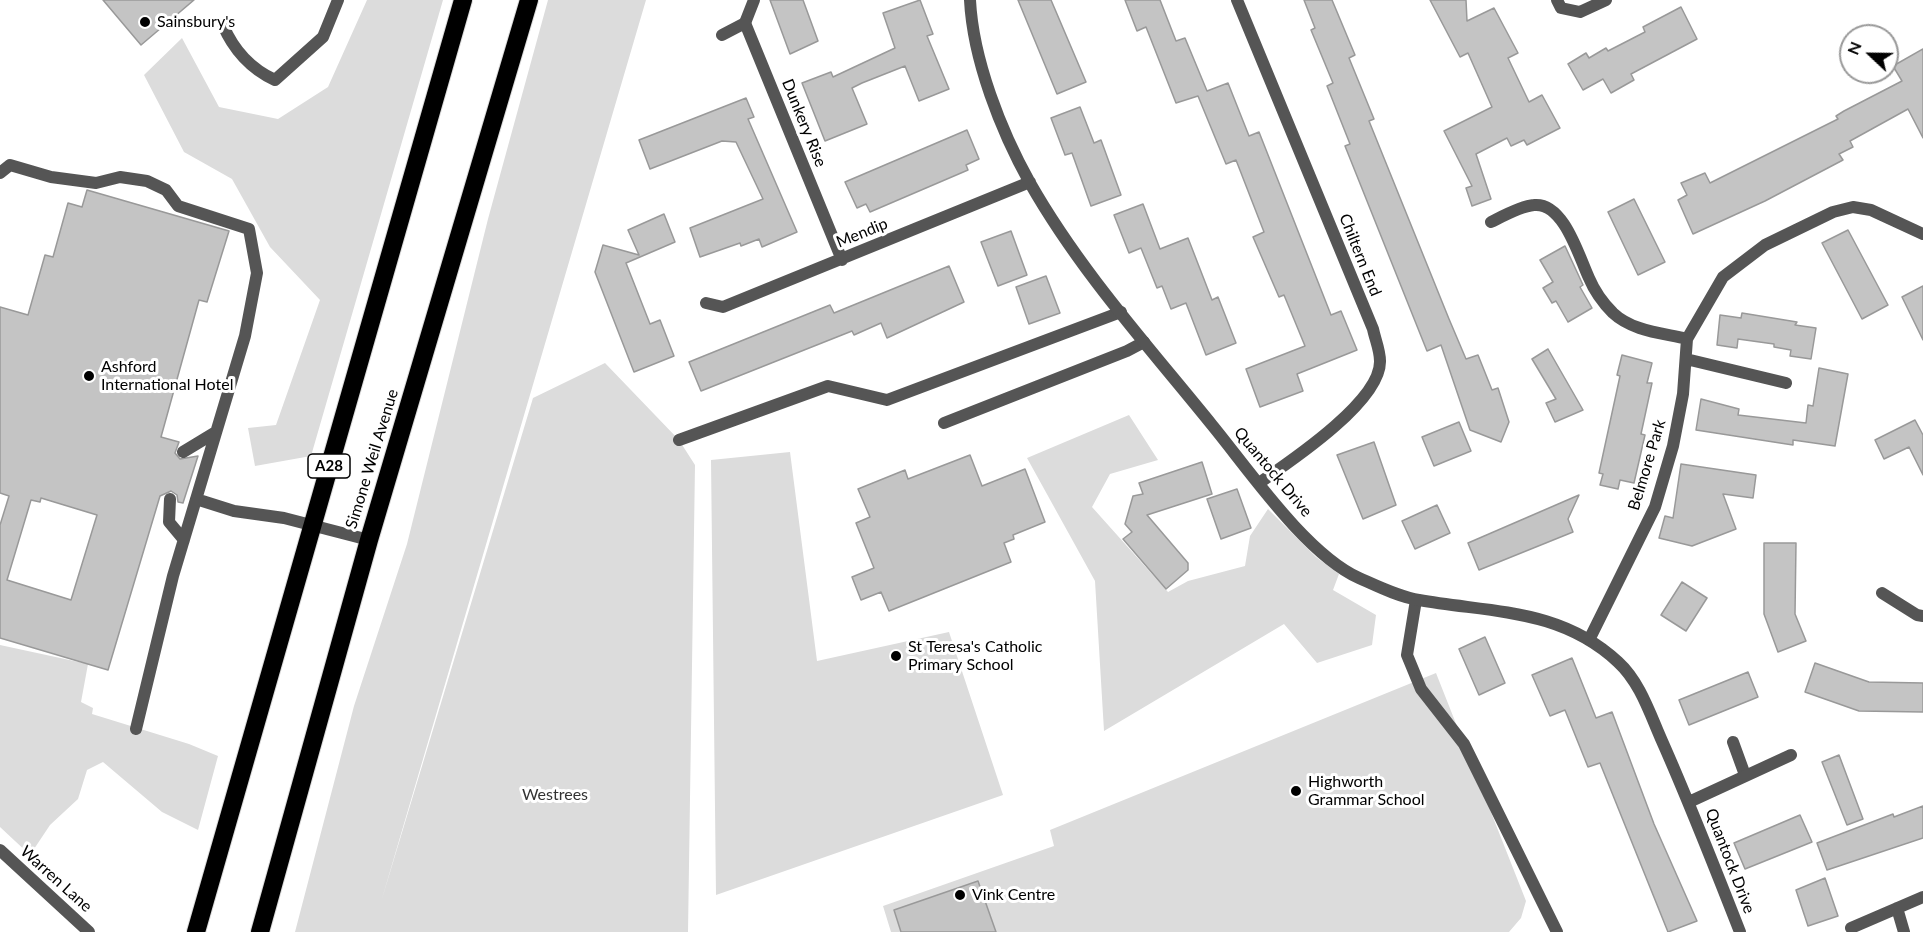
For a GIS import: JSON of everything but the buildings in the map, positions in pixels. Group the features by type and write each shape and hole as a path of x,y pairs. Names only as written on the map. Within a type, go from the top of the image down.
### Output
{"highway":[{"name":"A28","path":"196,932 463,0"},
{"name":"Simone Weil Avenue","path":"260,932 369,540 529,0"}],"street":[{"path":"223,24 229,39 257,72 275,80 323,37 338,0"},
{"path":"722,35 745,23 754,0"},
{"name":"Quantock Drive","path":"969,0 977,48 994,103 1030,182 1086,269 1259,483 1324,554 1355,577 1416,600 1537,616 1589,640 1620,664 1639,689 1689,802 1740,932"},
{"name":"Chiltern End","path":"1237,0 1373,329 1380,360 1374,385 1362,402 1287,464 1259,483"},
{"path":"1557,0 1561,8 1580,12 1606,0"},
{"name":"Dunkery Rise","path":"745,23 842,260"},
{"path":"0,173 10,165 51,177 96,183 120,177 147,181 166,190 178,206 249,229 257,273 245,336 184,540 136,729"},
{"name":"Mendip","path":"706,303 723,307 1030,182"},
{"path":"1491,222 1534,205 1548,207 1559,216 1575,245 1590,281 1612,312 1625,322 1687,339"},
{"name":"Belmore Park","path":"1589,640 1655,507 1674,446 1683,394 1687,339 1723,277 1765,245 1833,212 1853,207 1871,210 1923,234"},
{"path":"680,440 828,386 887,399 1121,312"},
{"path":"944,423 1127,351 1144,342"},
{"path":"1686,358 1786,383"},
{"path":"183,452 216,432"},
{"path":"170,499 169,522 184,540"},
{"path":"196,500 234,511 284,518 369,540"},
{"path":"1881,593 1917,615 1923,616"},
{"path":"1416,600 1407,655 1418,680 1464,744 1557,932"},
{"path":"1733,742 1744,775"},
{"name":"Quantock Drive","path":"1689,802 1791,754"},
{"name":"Warren Lane","path":"0,850 89,932"},
{"path":"1851,928 1923,897"},
{"path":"1897,908 1904,932"}],"green space":[{"path":"367,0 443,0 311,456 255,466 248,428 276,425 320,300 270,247 232,179 184,152 144,75 182,38 219,107 278,119 328,87"},
{"name":"Westrees","path":"548,0 646,0 381,902 533,398 605,363 679,440 695,465 688,932 295,932 354,706 407,544 488,219"},
{"path":"1129,415 1158,460 1110,474 1092,507 1168,592 1188,581 1245,566 1250,536 1268,509 1316,557 1339,574 1333,590 1376,615 1372,645 1317,663 1284,624 1104,731 1095,581 1027,458"},
{"path":"790,452 817,661 949,632 1003,795 716,895 711,460"},
{"path":"0,645 88,664 81,702 93,708 92,714 189,744 218,756 198,830 162,812 103,762 87,770 78,799 50,825 30,855 0,827"},
{"name":"Highworth Grammar School","path":"1436,673 1526,901 1521,918 1509,932 891,932 883,906 1054,846 1050,830"}],"place":[{"name":"Sainsbury's","path":"145,22"},
{"name":"Ashford International Hotel","path":"89,376"},
{"name":"St Teresa's Catholic Primary School","path":"896,656"},
{"name":"Highworth Grammar School","path":"1296,791"},
{"name":"Vink Centre","path":"960,895"}]}
